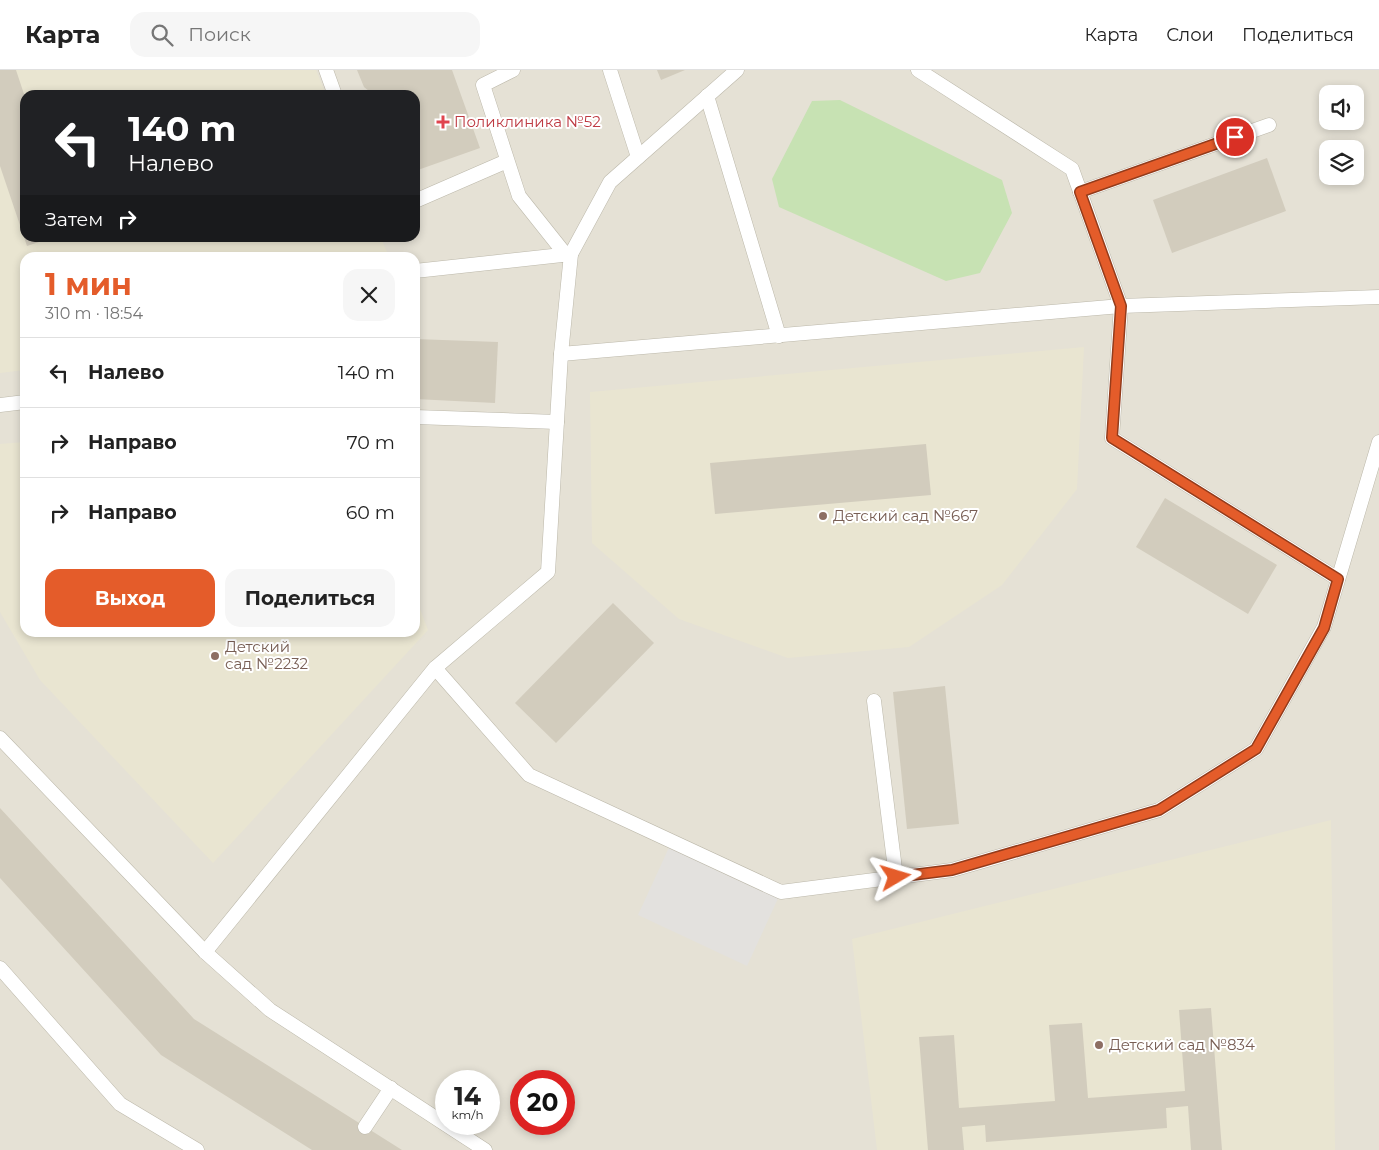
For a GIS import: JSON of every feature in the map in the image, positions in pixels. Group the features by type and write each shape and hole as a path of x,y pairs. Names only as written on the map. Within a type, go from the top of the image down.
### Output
{"lane":[{"path":"326,70 333,90"},
{"path":"513,70 483,85 519,196 569,254"},
{"path":"610,70 638,157"},
{"path":"206,952 435,668 548,572 569,254 610,182 737,70"},
{"path":"918,70 1072,169 1121,306 1112,438 1338,579"},
{"path":"707,96 779,336"},
{"path":"1080,192 1269,125"},
{"path":"420,199 507,160"},
{"path":"420,270 569,254"},
{"path":"561,354 1121,306 1379,297"},
{"path":"0,405 20,403"},
{"path":"420,418 557,422"},
{"path":"435,668 529,775 781,892 952,870 1159,810 1256,749 1324,628 1379,442"},
{"path":"874,701 896,877"},
{"path":"0,738 206,952 270,1010 485,1150"},
{"path":"0,968 120,1104 197,1150"},
{"path":"365,1127 391,1088"}],"shaded area":[{"path":"0,70 1379,70 1379,1150 0,1150"},
{"path":"0,70 316,70 324,90 20,90 20,242 383,242 387,252 20,252 20,371 0,373"},
{"name":"Детский сад №667","path":"1084,347 1077,489 1002,585 909,647 788,658 679,619 592,543 590,392"},
{"name":"Детский сад №2232","path":"20,442 20,637 420,637 420,609 428,630 213,863 40,680 0,612 0,444"},
{"name":"Детский сад №834","path":"1331,820 1335,1150 877,1150 852,939"},
{"path":"672,841 781,892 747,966 638,915"}],"green space":[{"path":"840,100 1002,180 1012,213 980,273 946,281 779,207 772,179 812,101"}],"building":[{"path":"0,70 16,70 23,90 20,90 20,225 0,166"},
{"name":"Поликлиника №52","path":"357,70 452,70 480,148 420,169 420,90 368,90 364,87"},
{"path":"657,70 685,70 661,80"},
{"path":"1267,158 1286,211 1172,253 1153,200"},
{"path":"26,242 39,242 27,246"},
{"path":"420,339 498,342 495,403 420,399"},
{"path":"926,444 931,495 715,514 710,463"},
{"path":"1165,498 1277,565 1248,614 1136,547"},
{"path":"613,603 654,643 556,743 515,703"},
{"path":"945,686 959,824 907,829 893,692"},
{"path":"0,808 194,1019 402,1150 312,1150 161,1055 0,878"},
{"path":"1211,1008 1222,1150 1191,1150 1188,1106 1166,1108 1167,1128 986,1142 985,1125 962,1127 964,1150 928,1150 919,1037 954,1035 959,1108 1055,1101 1049,1025 1082,1023 1088,1098 1185,1091 1179,1010"}],"place":[{"name":"Поликлиника №52","path":"443,122"},
{"name":"Детский сад №667","path":"823,516"},
{"name":"Детский сад №2232","path":"215,656"},
{"name":"Детский сад №834","path":"1099,1045"}],"route":[{"path":"896,877 952,870 1159,810 1256,749 1324,628 1338,579 1112,438 1121,306 1080,192 1235,137"}]}
